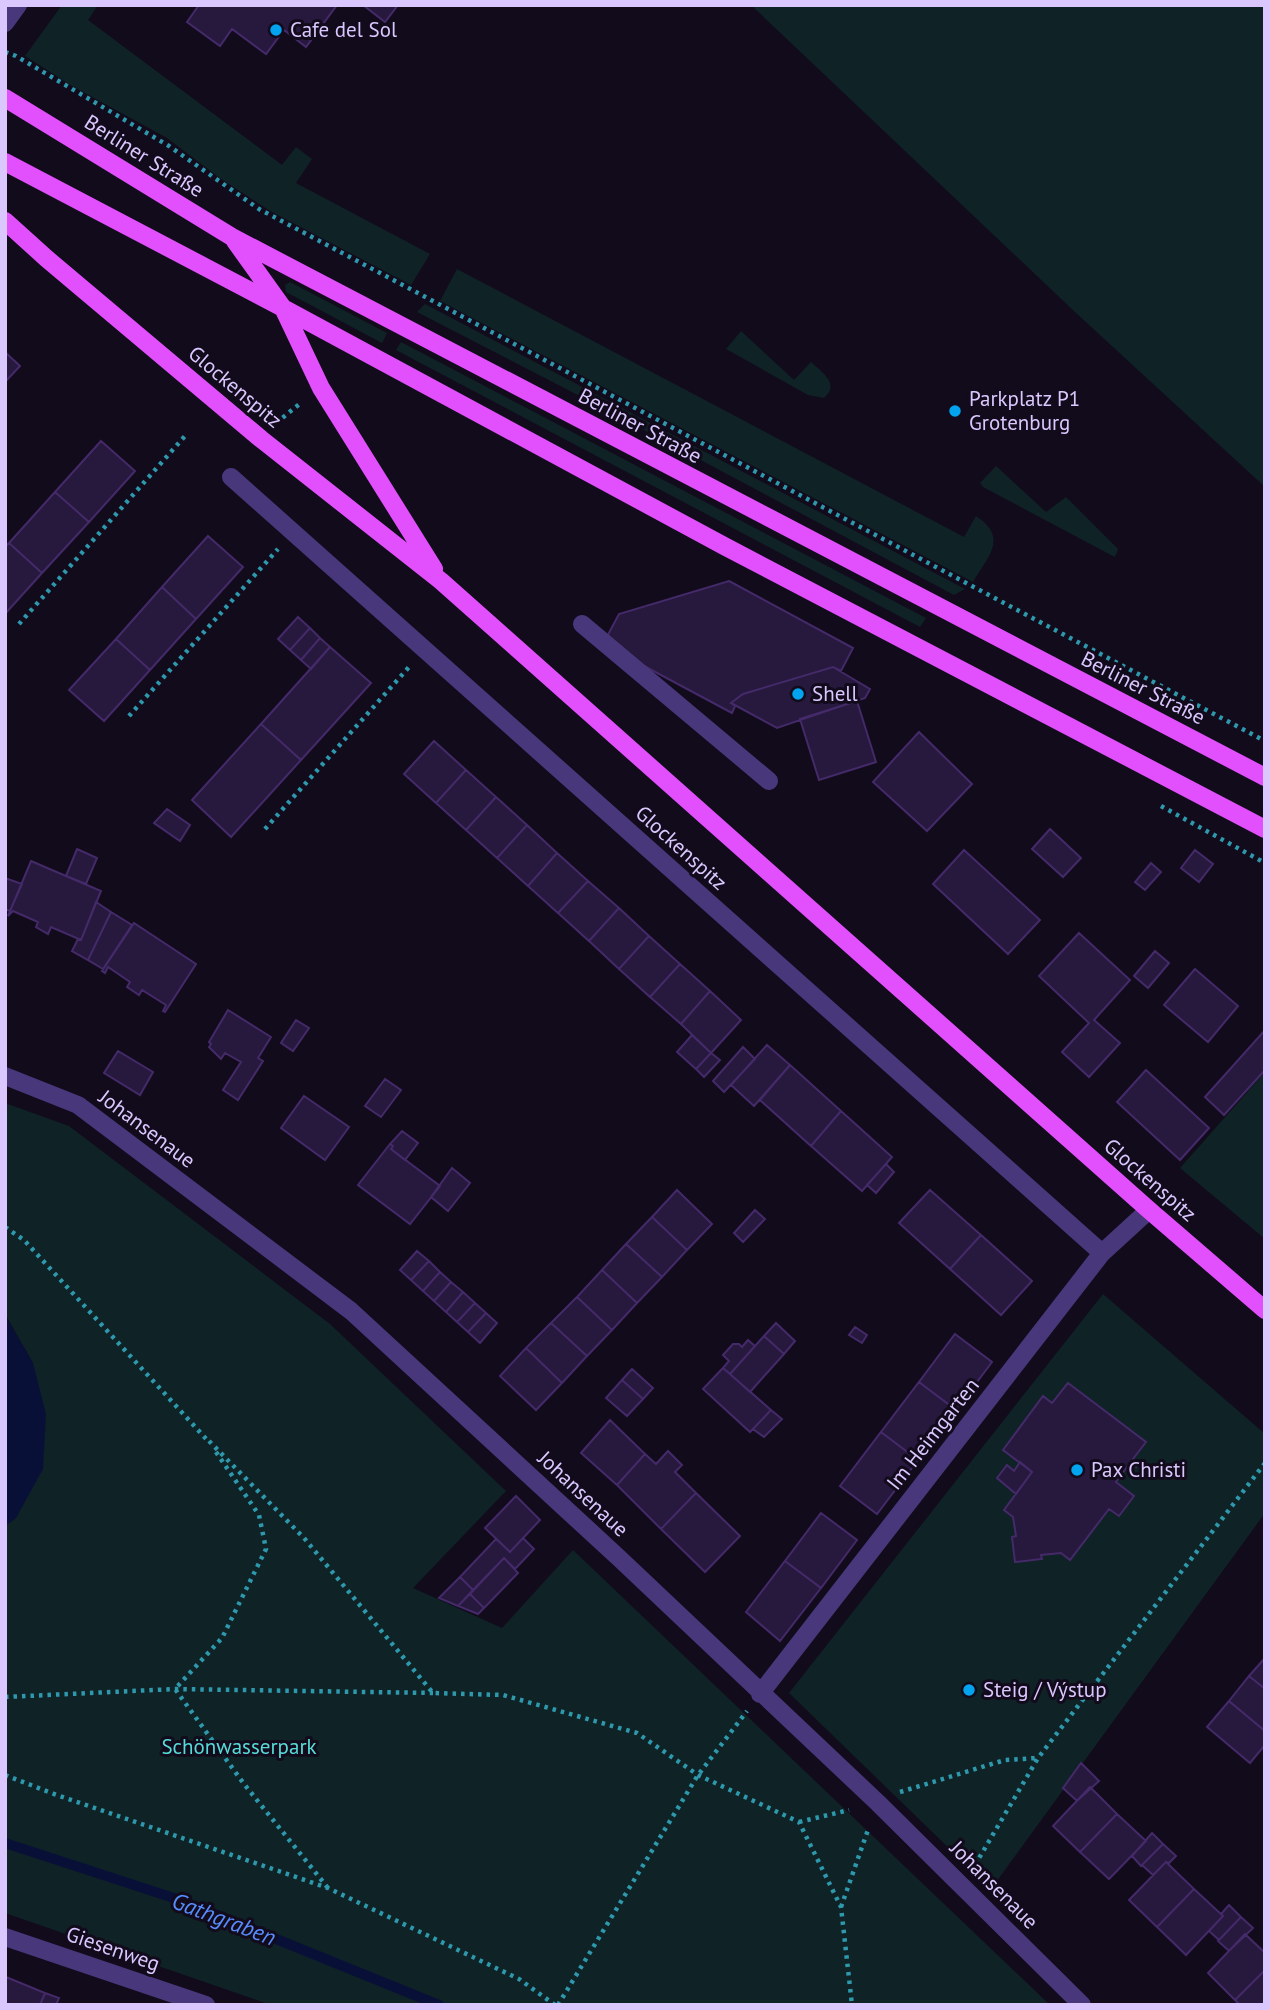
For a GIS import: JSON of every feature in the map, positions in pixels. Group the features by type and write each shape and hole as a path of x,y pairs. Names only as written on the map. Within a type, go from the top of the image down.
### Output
{"main road":[{"name":"Berliner Straße","path":"5,98 232,237 1265,777"},
{"path":"5,162 284,308 726,547 1265,829"},
{"name":"Glockenspitz","path":"5,221 261,439 441,581 1265,1310"},
{"name":"Glockenspitz","path":"232,237 284,308 321,388 441,581"}],"street":[{"path":"5,23 18,5"},
{"name":"Glockenspitz","path":"230,477 1102,1253"},
{"path":"582,624 769,781"},
{"name":"Johansenaue","path":"5,1076 78,1105 351,1311 878,1803 1082,2005"},
{"name":"Im Heimgarten","path":"760,1694 1102,1253 1149,1210"},
{"name":"Giesenweg","path":"5,1937 206,2005"}],"path":[{"path":"5,52 169,146 259,209 1265,741"},
{"path":"261,439 281,417 321,388"},
{"path":"19,624 184,436"},
{"path":"129,716 292,533"},
{"path":"265,829 424,650"},
{"path":"1157,804 1265,863"},
{"path":"5,1227 24,1240 209,1441 304,1538 433,1693"},
{"path":"175,1689 222,1638 266,1549 259,1515 209,1441"},
{"path":"962,1886 1038,1758 1265,1464"},
{"path":"175,1689 244,1784 328,1888"},
{"path":"5,1697 175,1689 503,1695 637,1733 698,1775 799,1822 878,1803 908,1788 1005,1760 1038,1758"},
{"path":"5,1775 328,1888 519,1979 556,2005 698,1775 760,1694"},
{"path":"841,1907 878,1803"},
{"path":"799,1822 841,1907 852,2005"}],"green space":[{"path":"62,5 98,5 88,20 282,165 296,147 312,159 296,183 430,254 411,285 270,211 221,179 167,138 72,86 25,56"},
{"path":"751,5 1265,5 1265,487 1075,312"},
{"path":"457,269 964,537 976,516 992,532 994,540 989,555 973,582 440,301"},
{"path":"290,282 387,333 382,343 286,292 285,285"},
{"path":"425,304 965,589 954,595 417,312"},
{"path":"741,331 794,380 811,362 828,379 829,393 824,398 808,395 726,349"},
{"path":"401,342 926,618 920,627 396,350"},
{"path":"996,466 1046,512 1066,497 1118,549 1115,557 983,487 980,483"},
{"path":"1265,1072 1265,1239 1180,1168"},
{"name":"Schönwasserpark","path":"5,1103 69,1126 330,1324 506,1491 413,1588 502,1628 573,1550 1050,2005 271,2005 5,1913 5,1526 16,1518 33,1363 5,1314"},
{"path":"1103,1294 1265,1434 1265,1513 991,1889 789,1693","holes":["1068,1383 1146,1442 1133,1459 1138,1463 1136,1467 1130,1463 1116,1482 1134,1496 1119,1516 1109,1509 1070,1560 1061,1553 1041,1555 1042,1558 1016,1536 1013,1517 1004,1510 1032,1472 1003,1449 1043,1396 1052,1403"]}],"shaded area":[{"path":"5,1315 33,1363 46,1414 43,1469 16,1518 5,1526"}],"building":[{"name":"Cafe del Sol","path":"199,5 337,5 306,47 284,30 266,54 232,29 220,46 187,22"},
{"path":"363,5 398,5 385,22"},
{"path":"5,352 20,366 5,382"},
{"path":"101,441 135,471 89,522 55,492"},
{"path":"55,492 89,522 42,573 9,543"},
{"path":"208,536 243,567 196,619 162,587"},
{"path":"9,543 42,573 5,614 5,547"},
{"path":"729,581 853,648 841,671 833,667 743,694 731,703 735,706 732,713 603,644 619,614"},
{"path":"162,587 196,619 150,670 116,639"},
{"path":"298,617 310,628 290,650 278,639"},
{"path":"310,628 320,638 301,660 290,650"},
{"path":"320,638 330,647 311,669 301,660"},
{"path":"116,639 150,670 104,721 69,690"},
{"path":"330,647 371,683 301,760 261,724"},
{"path":"833,667 870,689 865,698 777,728 731,703 743,694"},
{"path":"857,701 876,762 819,780 800,719"},
{"path":"261,724 301,760 231,837 192,800"},
{"path":"919,732 972,784 927,831 873,782"},
{"path":"434,741 466,770 436,803 404,774"},
{"path":"466,770 496,797 466,830 436,803"},
{"path":"496,797 527,825 497,858 466,830"},
{"path":"167,809 190,825 180,841 154,823"},
{"path":"527,825 557,853 528,886 497,858"},
{"path":"1050,829 1081,858 1063,877 1032,849"},
{"path":"77,849 97,858 86,884 66,876"},
{"path":"964,850 1040,920 1008,954 933,884"},
{"path":"1195,850 1213,864 1199,882 1181,868"},
{"path":"557,853 588,881 558,913 528,886"},
{"path":"31,861 101,891 81,940 51,927 48,934 36,927 38,922 13,911 8,916"},
{"path":"1151,863 1161,872 1145,890 1135,882"},
{"path":"5,878 22,884 10,911 5,909"},
{"path":"588,881 619,908 589,941 558,913"},
{"path":"96,902 111,912 88,960 72,951 78,939 81,940"},
{"path":"619,908 649,936 619,969 589,941"},
{"path":"111,912 132,925 103,969 88,960"},
{"path":"134,923 196,964 165,1012 163,1011 166,1005 142,990 139,995 127,987 130,982 108,967 105,973 102,971"},
{"path":"1079,933 1130,980 1094,1020 1120,1043 1089,1077 1062,1052 1089,1023 1039,976"},
{"path":"649,936 680,964 650,997 619,969"},
{"path":"1155,951 1169,963 1148,988 1134,976"},
{"path":"680,964 710,991 681,1024 650,997"},
{"path":"1195,969 1238,1006 1208,1042 1164,1005"},
{"path":"710,991 741,1020 711,1053 681,1024"},
{"path":"228,1010 271,1037 258,1058 263,1061 238,1100 223,1090 241,1062 225,1053 221,1059 209,1047 209,1042"},
{"path":"296,1020 309,1028 293,1051 281,1043"},
{"path":"1265,1030 1265,1070 1224,1115 1205,1097"},
{"path":"692,1035 711,1053 696,1069 677,1052"},
{"path":"767,1045 790,1065 754,1106 731,1085"},
{"path":"743,1047 755,1059 724,1092 713,1081"},
{"path":"118,1051 153,1072 140,1095 104,1073"},
{"path":"711,1053 720,1060 704,1077 696,1069"},
{"path":"790,1065 841,1111 811,1146 760,1100"},
{"path":"1146,1070 1209,1128 1180,1160 1117,1102"},
{"path":"385,1079 401,1090 381,1117 365,1106"},
{"path":"304,1096 349,1127 325,1160 281,1128"},
{"path":"841,1111 892,1157 862,1191 811,1146"},
{"path":"402,1131 418,1143 405,1160 391,1149 393,1146 390,1144"},
{"path":"390,1144 393,1146 391,1149 440,1186 410,1224 358,1185"},
{"path":"886,1164 894,1172 876,1193 867,1185"},
{"path":"452,1168 470,1183 448,1211 431,1197"},
{"path":"677,1190 712,1224 687,1250 652,1217"},
{"path":"930,1190 981,1235 950,1269 899,1223"},
{"path":"755,1210 765,1219 743,1242 734,1233"},
{"path":"652,1217 687,1250 662,1277 626,1244"},
{"path":"981,1235 1032,1281 1001,1315 950,1269"},
{"path":"626,1244 662,1277 637,1303 602,1270"},
{"path":"417,1251 429,1261 411,1280 400,1270"},
{"path":"429,1261 440,1272 423,1291 411,1280"},
{"path":"602,1270 637,1303 612,1330 577,1297"},
{"path":"440,1272 451,1282 434,1301 423,1291"},
{"path":"451,1282 463,1292 446,1312 434,1301"},
{"path":"463,1292 475,1303 457,1322 446,1312"},
{"path":"577,1297 612,1330 587,1356 551,1323"},
{"path":"475,1303 486,1313 468,1332 457,1322"},
{"path":"486,1313 497,1323 480,1343 468,1332"},
{"path":"551,1323 587,1356 562,1383 526,1348"},
{"path":"776,1323 795,1341 784,1354 764,1336"},
{"path":"855,1327 867,1335 862,1343 849,1335"},
{"path":"955,1334 992,1362 956,1410 919,1382"},
{"path":"764,1336 784,1354 750,1392 730,1374"},
{"path":"748,1340 755,1346 730,1374 723,1368 729,1361 723,1355 733,1344 742,1347"},
{"path":"526,1348 562,1383 536,1410 500,1376"},
{"path":"723,1368 771,1410 750,1432 703,1389"},
{"path":"632,1369 653,1388 643,1399 622,1380"},
{"path":"622,1380 643,1399 627,1416 606,1398"},
{"path":"919,1382 956,1410 918,1460 881,1432"},
{"name":"Pax Christi","path":"1068,1383 1146,1442 1133,1459 1138,1463 1136,1467 1130,1463 1116,1482 1134,1496 1119,1516 1109,1509 1070,1560 1061,1553 1041,1555 1042,1559 1015,1562 1012,1537 1016,1536 1013,1517 1004,1510 1032,1472 1003,1450 1043,1396 1052,1403"},
{"path":"771,1410 782,1419 764,1437 753,1429"},
{"path":"610,1420 645,1454 617,1485 581,1453"},
{"path":"881,1432 918,1460 877,1514 840,1486"},
{"path":"668,1451 682,1465 675,1472 696,1493 661,1529 617,1485 645,1454 656,1464"},
{"path":"1020,1462 1032,1472 1016,1494 997,1478 1007,1465 1014,1471"},
{"path":"696,1493 740,1536 705,1572 661,1529"},
{"path":"516,1496 540,1520 510,1552 485,1528"},
{"path":"821,1513 857,1540 821,1588 785,1561"},
{"path":"523,1538 534,1549 515,1569 504,1558 473,1590 460,1577 496,1539 510,1552"},
{"path":"504,1558 518,1573 484,1608 470,1594"},
{"path":"785,1561 821,1588 780,1641 746,1612"},
{"path":"460,1577 473,1590 458,1606 439,1598"},
{"path":"470,1594 484,1608 478,1614 458,1606"},
{"path":"1265,1658 1265,1689 1249,1676"},
{"path":"1249,1676 1265,1689 1265,1731 1229,1701"},
{"path":"1229,1701 1265,1731 1265,1745 1250,1763 1207,1727"},
{"path":"1081,1763 1099,1781 1077,1801 1063,1788"},
{"path":"1090,1787 1117,1814 1080,1852 1053,1826"},
{"path":"1117,1814 1146,1841 1109,1879 1080,1852"},
{"path":"1152,1833 1163,1844 1141,1866 1132,1856"},
{"path":"1163,1844 1176,1856 1153,1875 1142,1865"},
{"path":"1166,1862 1194,1889 1157,1927 1129,1900"},
{"path":"1194,1889 1223,1916 1186,1955 1157,1927"},
{"path":"1229,1905 1241,1917 1219,1940 1209,1931"},
{"path":"1241,1917 1253,1928 1229,1951 1218,1941"},
{"path":"1245,1934 1265,1953 1265,1970 1235,2000 1208,1973"},
{"path":"1265,1970 1265,2005 1240,2005 1235,2000"},
{"path":"6,1977 45,1993 40,2005 5,2005"},
{"path":"45,1993 59,1998 56,2005 40,2005"}],"waterway":[{"name":"Gathgraben","path":"5,1843 180,1900 439,2005"}],"place":[{"name":"Cafe del Sol","path":"276,30"},
{"name":"Parkplatz P1 Grotenburg","path":"955,411"},
{"name":"Shell","path":"798,694"},
{"name":"Pax Christi","path":"1077,1470"},
{"name":"Steig / Výstup","path":"969,1690"}]}
